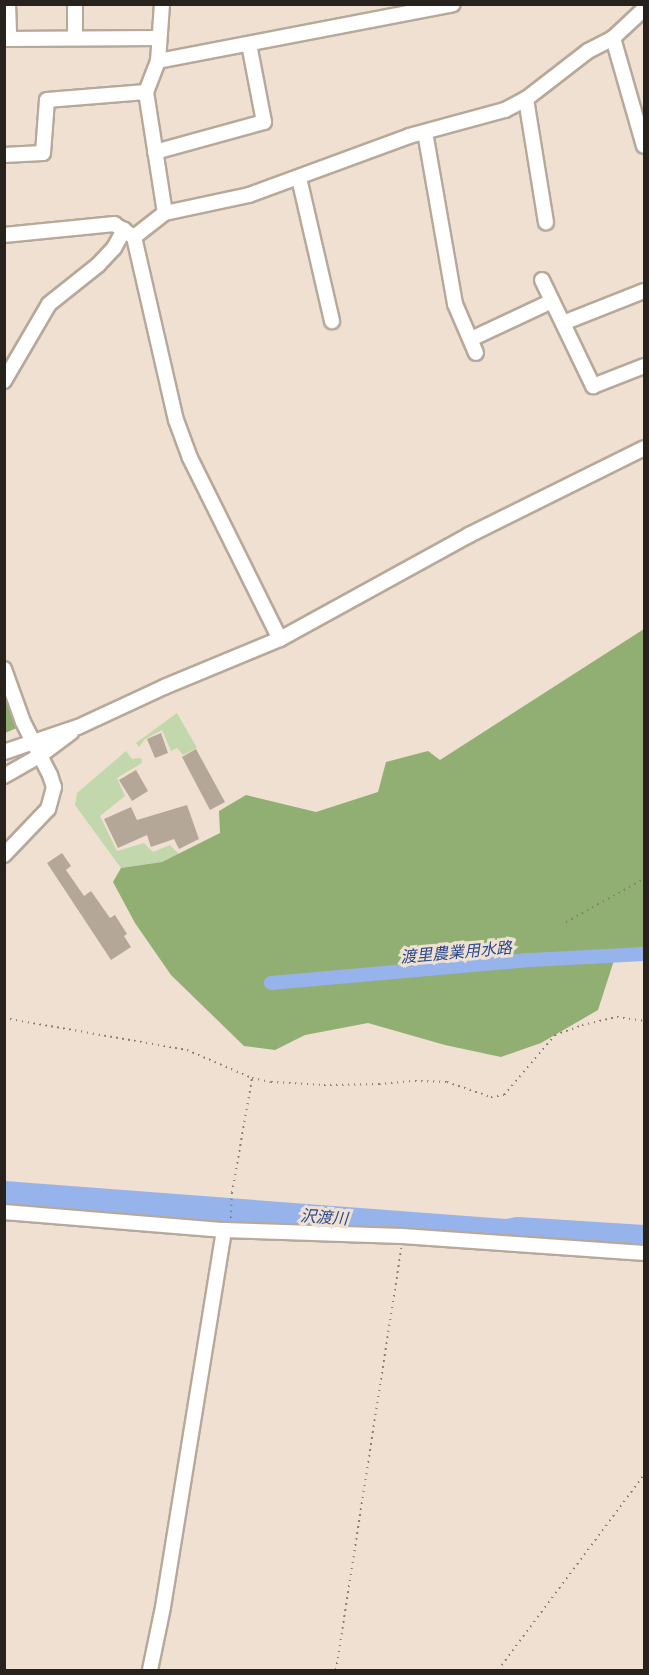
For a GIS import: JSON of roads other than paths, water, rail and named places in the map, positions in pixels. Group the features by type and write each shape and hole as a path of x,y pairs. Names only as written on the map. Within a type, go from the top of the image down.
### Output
{"street":[{"path":"8,4 7,39 159,38"},
{"path":"75,4 75,38"},
{"path":"162,4 158,61 146,92 165,213"},
{"path":"158,61 249,44 392,9 453,4"},
{"path":"4,381 49,304 98,265 129,234 165,213 249,195 425,132 505,110 526,99 588,51 613,38 645,9"},
{"path":"613,38 645,146"},
{"path":"155,152 264,122 249,44"},
{"path":"4,155 43,153 46,100 146,92"},
{"path":"526,99 546,222"},
{"path":"425,132 455,304 476,353"},
{"path":"299,178 332,321"},
{"path":"4,235 114,224 129,234 176,420 190,458 280,639"},
{"path":"542,280 593,386 645,366"},
{"path":"563,323 645,291"},
{"path":"471,339 552,301"},
{"path":"4,752 33,740 78,728 164,687 280,639 469,535 645,448"},
{"path":"4,669 23,722 41,755 54,787 48,808 4,855"},
{"path":"4,776 41,755 78,728"},
{"path":"4,1212 224,1230 402,1236 645,1253"},
{"path":"150,1671 163,1607 224,1230"}],"waterway":[{"name":"渡里農業用水路","path":"271,983 531,960 644,954"},
{"name":"沢渡川","path":"4,1193 506,1231 518,1229 644,1237"}]}
